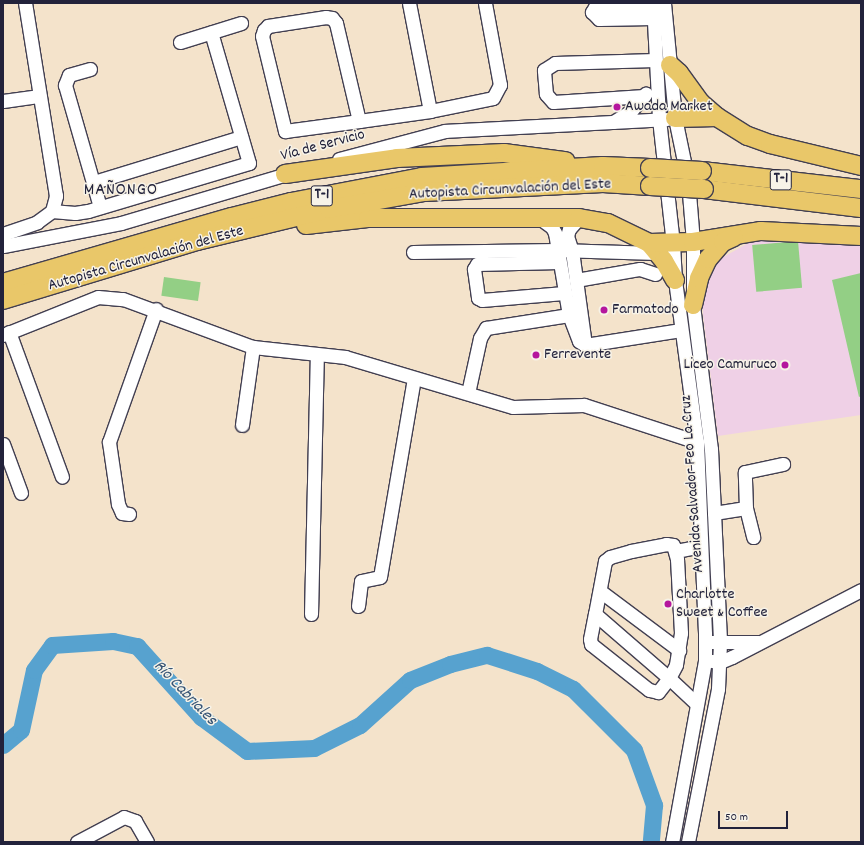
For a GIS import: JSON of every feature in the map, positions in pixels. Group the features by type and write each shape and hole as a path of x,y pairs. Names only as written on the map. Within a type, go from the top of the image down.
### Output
{"highway":[{"path":"663,63 679,72 701,103 717,117 748,136 770,144 861,166"},
{"path":"667,119 717,117"},
{"path":"285,174 397,158 504,153 604,166"},
{"name":"Autopista Circunvalación del Este","path":"3,283 203,224 291,202 422,177 604,166 702,171 861,189"},
{"name":"Autopista Circunvalación del Este","path":"3,300 197,241 329,210 424,192 603,183 704,189 861,208"},
{"path":"236,233 368,218 579,218 608,223 653,248 675,280"},
{"path":"653,248 673,243 693,242 761,232 861,236"},
{"path":"693,305 700,278 708,259 723,242 739,235"}],"street":[{"path":"3,234 37,222 52,210 56,196 25,3"},
{"path":"409,3 430,111"},
{"path":"359,121 336,23 332,18 326,17 268,26 264,30 262,36 285,131 359,121 430,111 493,98 498,92 500,85 485,3"},
{"name":"Avenida Salvador Feo La Cruz","path":"656,8 663,63 667,119 675,280 697,442 705,641 705,661 672,842"},
{"name":"Avenida Salvador Feo La Cruz","path":"656,8 663,63 656,76 667,119 688,181 693,242 693,305 711,449 720,643 718,689 688,842"},
{"path":"180,42 241,23"},
{"path":"52,210 75,213 249,163 211,32"},
{"path":"644,96 553,102 546,94 544,70 555,62 663,63"},
{"path":"90,69 69,75 65,85 100,207"},
{"path":"611,123 631,111 644,96 656,76"},
{"path":"3,101 40,96"},
{"name":"Vía de Servicio","path":"3,246 121,223 285,174 445,131 667,119"},
{"path":"94,182 241,137"},
{"path":"538,217 552,227 569,315 575,336 585,345"},
{"path":"579,218 569,229 566,236 572,251 585,345"},
{"path":"564,293 480,300 475,266 558,256 572,251 653,248"},
{"path":"413,252 492,250 558,256"},
{"path":"492,250 494,263"},
{"path":"576,280 640,269 655,274"},
{"path":"62,477 6,333 98,298 123,299 156,309 253,347 345,357 414,379 468,393 513,407 584,405 697,442"},
{"path":"129,514 122,513 118,504 109,442 156,309"},
{"path":"468,393 480,338 486,328 569,315"},
{"path":"585,345 681,330"},
{"path":"242,425 253,347"},
{"path":"311,614 317,355"},
{"path":"358,606 361,580 380,577 414,379"},
{"path":"3,444 21,493"},
{"path":"753,537 746,508 745,472 783,464"},
{"path":"714,514 746,508"},
{"path":"666,544 673,545 676,551 681,610 679,650 669,678 658,692 654,692 591,644 590,635 600,591 603,565 610,557 666,544"},
{"path":"676,551 701,546"},
{"path":"705,661 720,662 861,590"},
{"path":"600,591 679,650"},
{"path":"595,614 697,704"},
{"path":"705,641 720,643 760,642"},
{"path":"77,842 124,817 135,821 146,842"}],"shaded area":[{"name":"Liceo Camuruco","path":"759,237 861,242 861,415 718,436 703,314 703,298 707,280 718,260"}],"green space":[{"path":"798,241 802,288 756,292 752,245"},
{"path":"861,273 861,396 859,397 832,280"},
{"path":"164,277 201,282 198,301 161,296"}],"waterway":[{"name":"Río Cabriales","path":"3,745 21,730 34,670 52,645 113,641 137,646 201,717 247,751 314,748 360,725 410,680 450,664 487,655 537,671 573,689 634,750 654,805 651,842"}],"place":[{"name":"Awada Market","path":"617,107"},
{"name":"Farmatodo","path":"604,310"},
{"name":"Ferrevente","path":"536,355"},
{"name":"Liceo Camuruco","path":"785,365"},
{"name":"Charlotte Sweet & Coffee","path":"668,604"}],"district":[{"name":"MAÑONGO","path":"121,191"}]}
